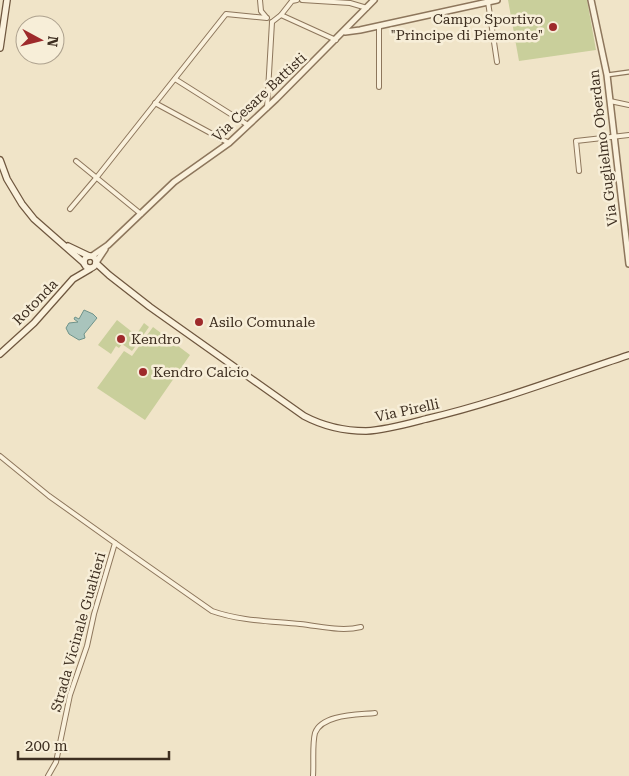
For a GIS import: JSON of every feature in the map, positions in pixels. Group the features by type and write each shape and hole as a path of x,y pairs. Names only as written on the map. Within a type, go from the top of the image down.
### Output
{"main road":[{"path":"0,48 7,0"},
{"path":"0,160 7,179 22,204 34,219 63,243 84,263 85,267 94,268 94,259"},
{"path":"63,243 94,259"},
{"path":"73,279 86,258 94,259"},
{"name":"Via Pirelli","path":"94,259 108,275 150,307 304,416 314,422 340,428 367,431 392,428 456,412 629,355"},
{"name":"Via Pirelli","path":"90,269 108,275"},
{"name":"Rotonda","path":"0,354 40,316 73,279 90,269"}],"street":[{"path":"260,0 261,11 272,22"},
{"path":"267,108 272,22 292,1 297,0"},
{"path":"302,0 350,3 367,8"},
{"name":"Via Cesare Battisti","path":"94,259 174,182 229,143 267,108 374,0"},
{"path":"344,32 497,0"},
{"name":"Via Guglielmo Oberdan","path":"592,0 607,75 629,264"},
{"path":"488,2 497,62"},
{"path":"70,209 226,14 267,18"},
{"path":"280,15 336,40"},
{"path":"379,26 379,87"},
{"path":"607,75 629,72"},
{"path":"175,79 248,125"},
{"path":"610,101 629,105"},
{"path":"155,103 229,143"},
{"path":"580,171 576,141 629,135"},
{"path":"76,161 141,214"},
{"name":"Strada Vicinale Gualtieri","path":"0,456 49,496 115,543 94,614 87,646 70,695 56,762 48,776"},
{"path":"115,543 212,611 230,617 332,628 352,629 362,627"},
{"path":"313,776 315,732 332,718 375,713"}],"green space":[{"name":"Campo Sportivo \"Principe di Piemonte\"","path":"508,0 587,0 596,50 519,61"},
{"name":"Kendro","path":"117,320 136,335 144,323 149,327 132,351 122,344 119,348 116,346 111,354 98,345"},
{"name":"Kendro Calcio","path":"153,327 190,355 145,420 97,388 124,351 132,356"}],"water":[{"name":"Kendro","path":"84,310 97,318 84,334 85,338 79,340 69,334 66,328 69,323 78,322 74,319 75,317 79,319"}],"place":[{"name":"Campo Sportivo \"Principe di Piemonte\"","path":"553,27"},
{"name":"Asilo Comunale","path":"199,322"},
{"name":"Kendro","path":"121,339"},
{"name":"Kendro Calcio","path":"143,372"}]}
